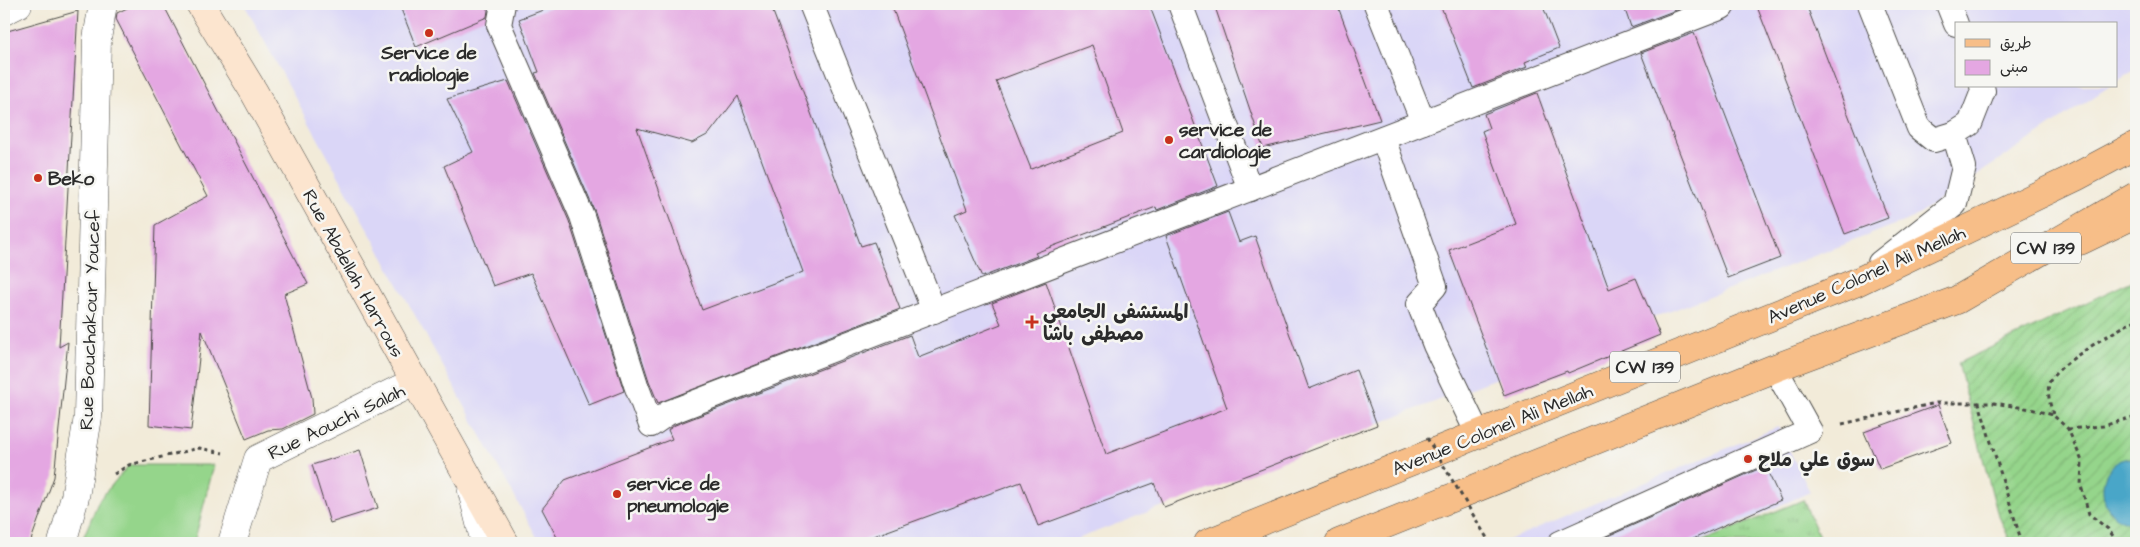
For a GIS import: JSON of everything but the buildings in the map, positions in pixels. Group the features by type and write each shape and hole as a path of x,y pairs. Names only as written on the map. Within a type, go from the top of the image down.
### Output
{"main road":[{"path":"2076,177 2136,132"},
{"name":"CW 139","path":"2076,177 2136,145"},
{"name":"Avenue Colonel Ali Mellah","path":"1208,543 1857,282 2076,177"},
{"name":"CW 139","path":"1339,543 1775,368 1957,300 2136,196"},
{"path":"1957,300 2136,214"}],"street":[{"path":"4,11 18,4"},
{"name":"Rue Bouchakour Youcef","path":"62,543 74,497 88,417 97,39 103,4"},
{"name":"Rue Abdellah Harrous","path":"200,4 254,92 505,543"},
{"name":"Rue Aouchi Salah","path":"232,543 258,460 414,382"},
{"path":"470,483 484,543"}],"lane":[{"path":"503,4 499,25 582,216 636,385 651,425 668,413 1722,7 1721,4"},
{"path":"812,4 934,310"},
{"path":"1180,4 1250,189"},
{"path":"1376,4 1423,122"},
{"path":"1870,4 1919,128 1934,140 1954,134 1970,124 1984,91 1983,88"},
{"path":"1948,4 1955,22"},
{"path":"1857,282 1955,204 1964,167 1954,134"},
{"path":"1383,138 1435,286 1419,304 1435,345 1478,434"},
{"path":"1560,543 1810,431 1775,368"}],"path":[{"path":"2053,415 2050,406 2049,384 2054,375 2103,338 2136,320"},
{"path":"1810,431 1936,403 1994,403 2053,415 2068,429 2082,461 2081,486 2089,514 2108,529 2118,543"},
{"path":"1979,403 2022,543"},
{"path":"2068,429 2103,426 2136,416"},
{"path":"1427,438 1490,543"},
{"name":"Rue Aouchi Salah","path":"74,497 129,465 199,448 258,460"}],"shaded area":[{"name":"المستشفى الجامعي مصطفى باشا","path":"244,4 2136,4 2136,69 2118,81 2118,22 1955,22 1955,88 2107,88 1913,218 1067,543 540,543"},
{"name":"سوق علي ملاح","path":"1778,427 1810,492 1719,533 1694,543 1501,543"}],"green space":[{"path":"2136,279 2136,543 2011,543 1997,512 1958,363"},
{"path":"129,465 214,465 194,543 81,543 99,500"},
{"path":"1803,500 1822,543 1698,543"}],"water":[{"path":"2136,446 2136,523 2122,521 2112,514 2106,504 2103,492 2104,480 2110,469 2119,461 2133,458"}],"place":[{"name":"Service de radiologie","path":"429,33"},
{"name":"service de cardiologie","path":"1169,140"},
{"name":"Beko","path":"38,178"},
{"name":"المستشفى الجامعي مصطفى باشا","path":"1032,322"},
{"name":"سوق علي ملاح","path":"1748,459"},
{"name":"service de pneumologie","path":"617,494"}]}
